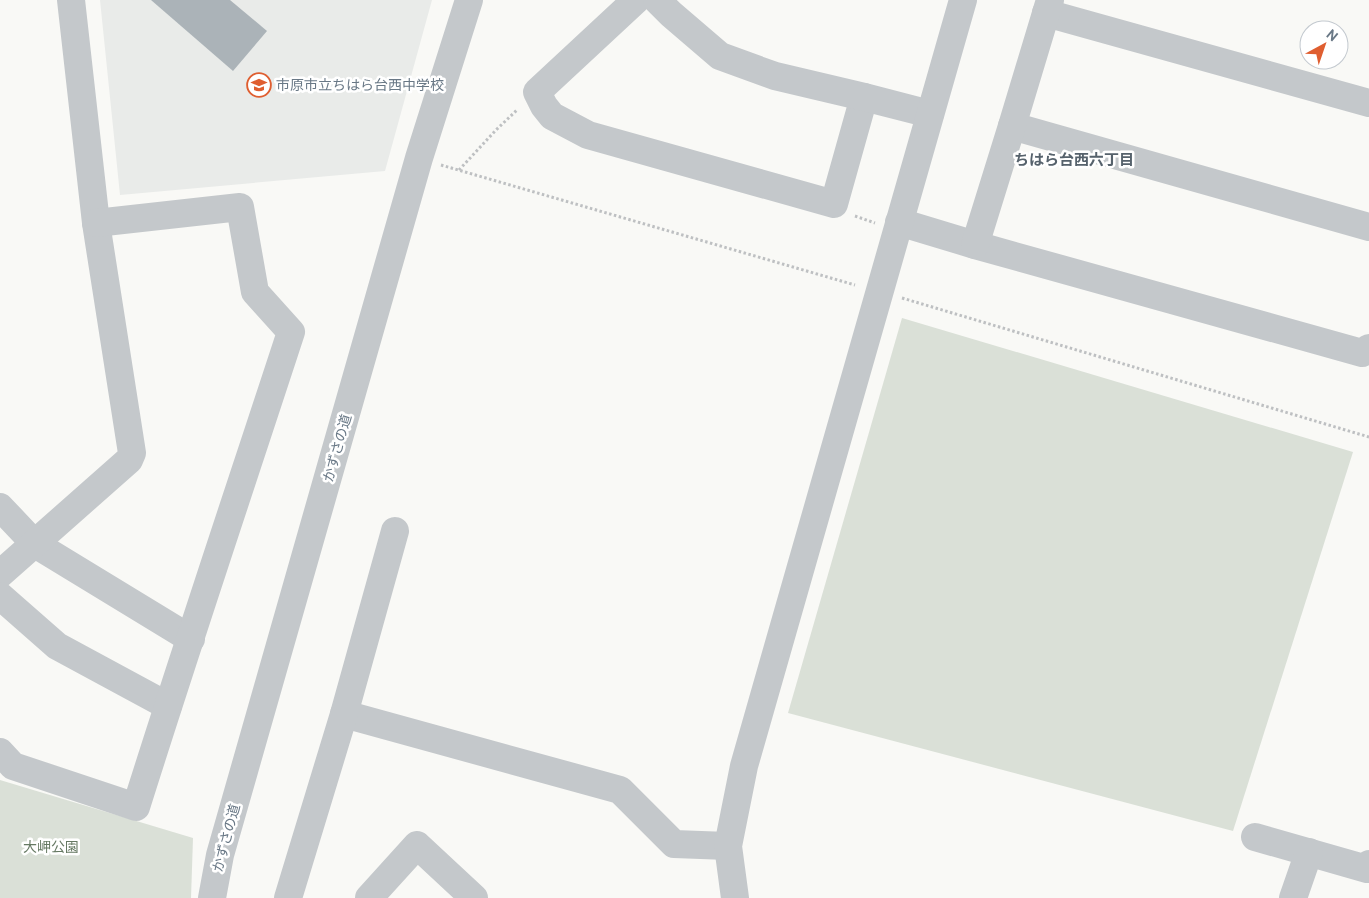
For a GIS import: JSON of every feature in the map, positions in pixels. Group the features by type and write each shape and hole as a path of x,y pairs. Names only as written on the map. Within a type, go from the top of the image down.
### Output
{"street":[{"path":"0,574 130,460 132,453 96,223 71,0"},
{"name":"かずさの道","path":"212,898 223,846 419,158 469,0"},
{"path":"636,0 537,92 552,116 588,135 834,204 864,97"},
{"path":"657,0 720,56 775,76 930,114"},
{"path":"735,898 728,846 744,766 963,0"},
{"path":"975,245 1048,7 1369,103"},
{"path":"1012,126 1369,227"},
{"path":"0,752 13,766 136,807 291,332 255,292 240,207 96,223"},
{"path":"898,226 975,245 1362,353 1369,348"},
{"path":"0,507 34,544 191,640"},
{"path":"288,898 344,714 395,531"},
{"path":"0,596 57,646 168,706"},
{"path":"344,714 620,790 674,844 728,846"},
{"path":"1255,837 1367,869 1369,864"},
{"path":"369,898 417,846 474,898"},
{"path":"1293,898 1309,852"}],"path":[{"path":"459,170 496,130 537,92"},
{"path":"419,158 1369,437"},
{"path":"834,204 833,210 898,226"}],"shaded area":[{"name":"市原市立ちはら台西中学校","path":"100,0 432,0 385,171 120,195"}],"green space":[{"path":"902,318 1353,452 1233,831 788,713"},
{"name":"大岬公園","path":"0,780 193,838 191,898 0,898"}],"building":[{"path":"151,0 230,0 267,31 233,71"}],"place":[{"name":"市原市立ちはら台西中学校","path":"259,85"}],"district":[{"name":"ちはら台西六丁目","path":"1074,160"}]}
